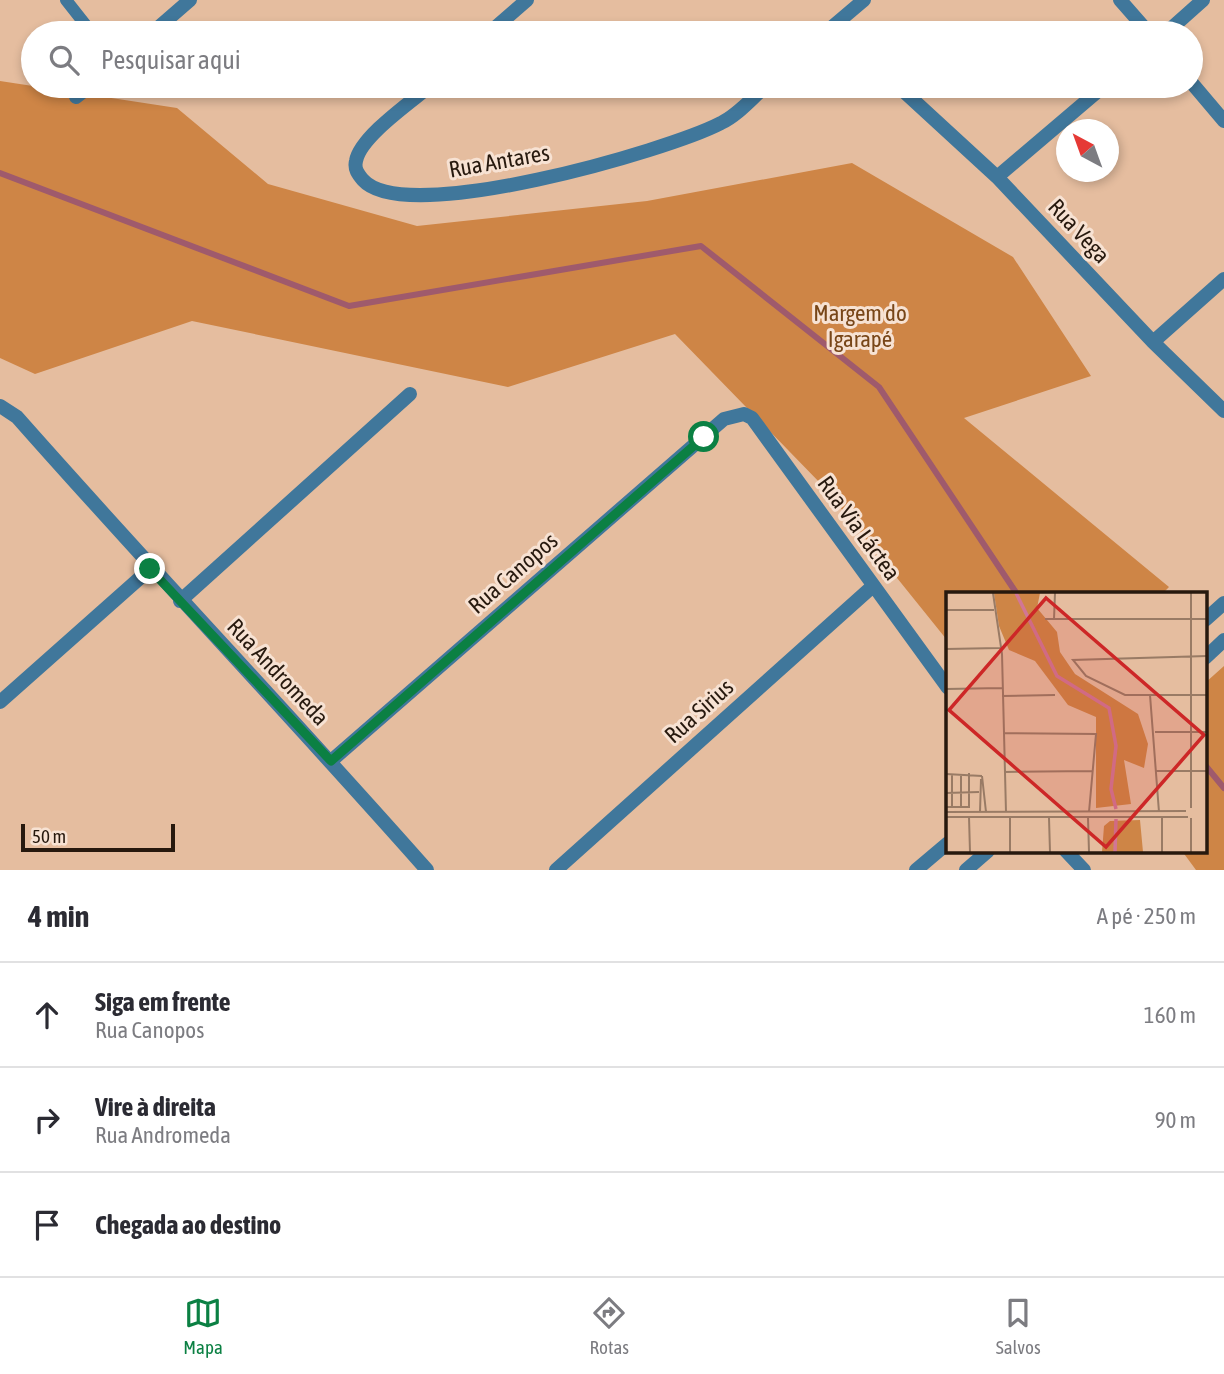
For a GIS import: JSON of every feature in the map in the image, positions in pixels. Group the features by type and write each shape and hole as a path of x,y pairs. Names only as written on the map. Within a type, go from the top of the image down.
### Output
{"street":[{"path":"166,21 190,0"},
{"path":"503,21 527,0"},
{"path":"843,21 864,0"},
{"path":"1121,0 1139,21"},
{"path":"1179,21 1203,0"},
{"path":"1203,96 1224,121"},
{"name":"Rua Antares","path":"415,98 367,141 356,160 357,173 370,187 397,196 477,192 515,184 657,146 723,122 752,98"},
{"name":"Rua Vega","path":"911,98 997,177 1153,342 1224,411"},
{"path":"997,177 1090,98"},
{"path":"1153,342 1224,279"},
{"path":"180,601 410,394"},
{"name":"Rua Andromeda","path":"0,406 17,417 150,569 331,761 427,870"},
{"name":"Rua Via Láctea","path":"724,419 744,414 752,418 946,687"},
{"name":"Rua Canopos","path":"331,761 724,419"},
{"path":"0,702 150,569"},
{"name":"Rua Sirius","path":"556,870 873,586"},
{"path":"1206,619 1224,603"},
{"path":"1206,657 1224,640"},
{"path":"916,870 946,844"},
{"path":"966,870 987,852"},
{"path":"1067,852 1084,870"}],"lane":[{"path":"66,0 83,21"}],"green space":[{"name":"Margem do Igarapé","path":"0,81 21,84 21,98 111,98 177,108 268,184 417,226 647,201 852,163 1013,257 1091,376 964,418 1169,587 1164,592 946,592 946,639 823,486 675,334 508,387 192,321 35,374 0,358"},
{"path":"1224,666 1224,870 1196,870 1183,852 1206,852 1206,682"}],"waterway":[{"path":"0,173 349,306 701,246 879,387 1016,592"},
{"path":"1206,766 1224,788"}],"route":[{"path":"150,569 331,761 704,437"}]}
